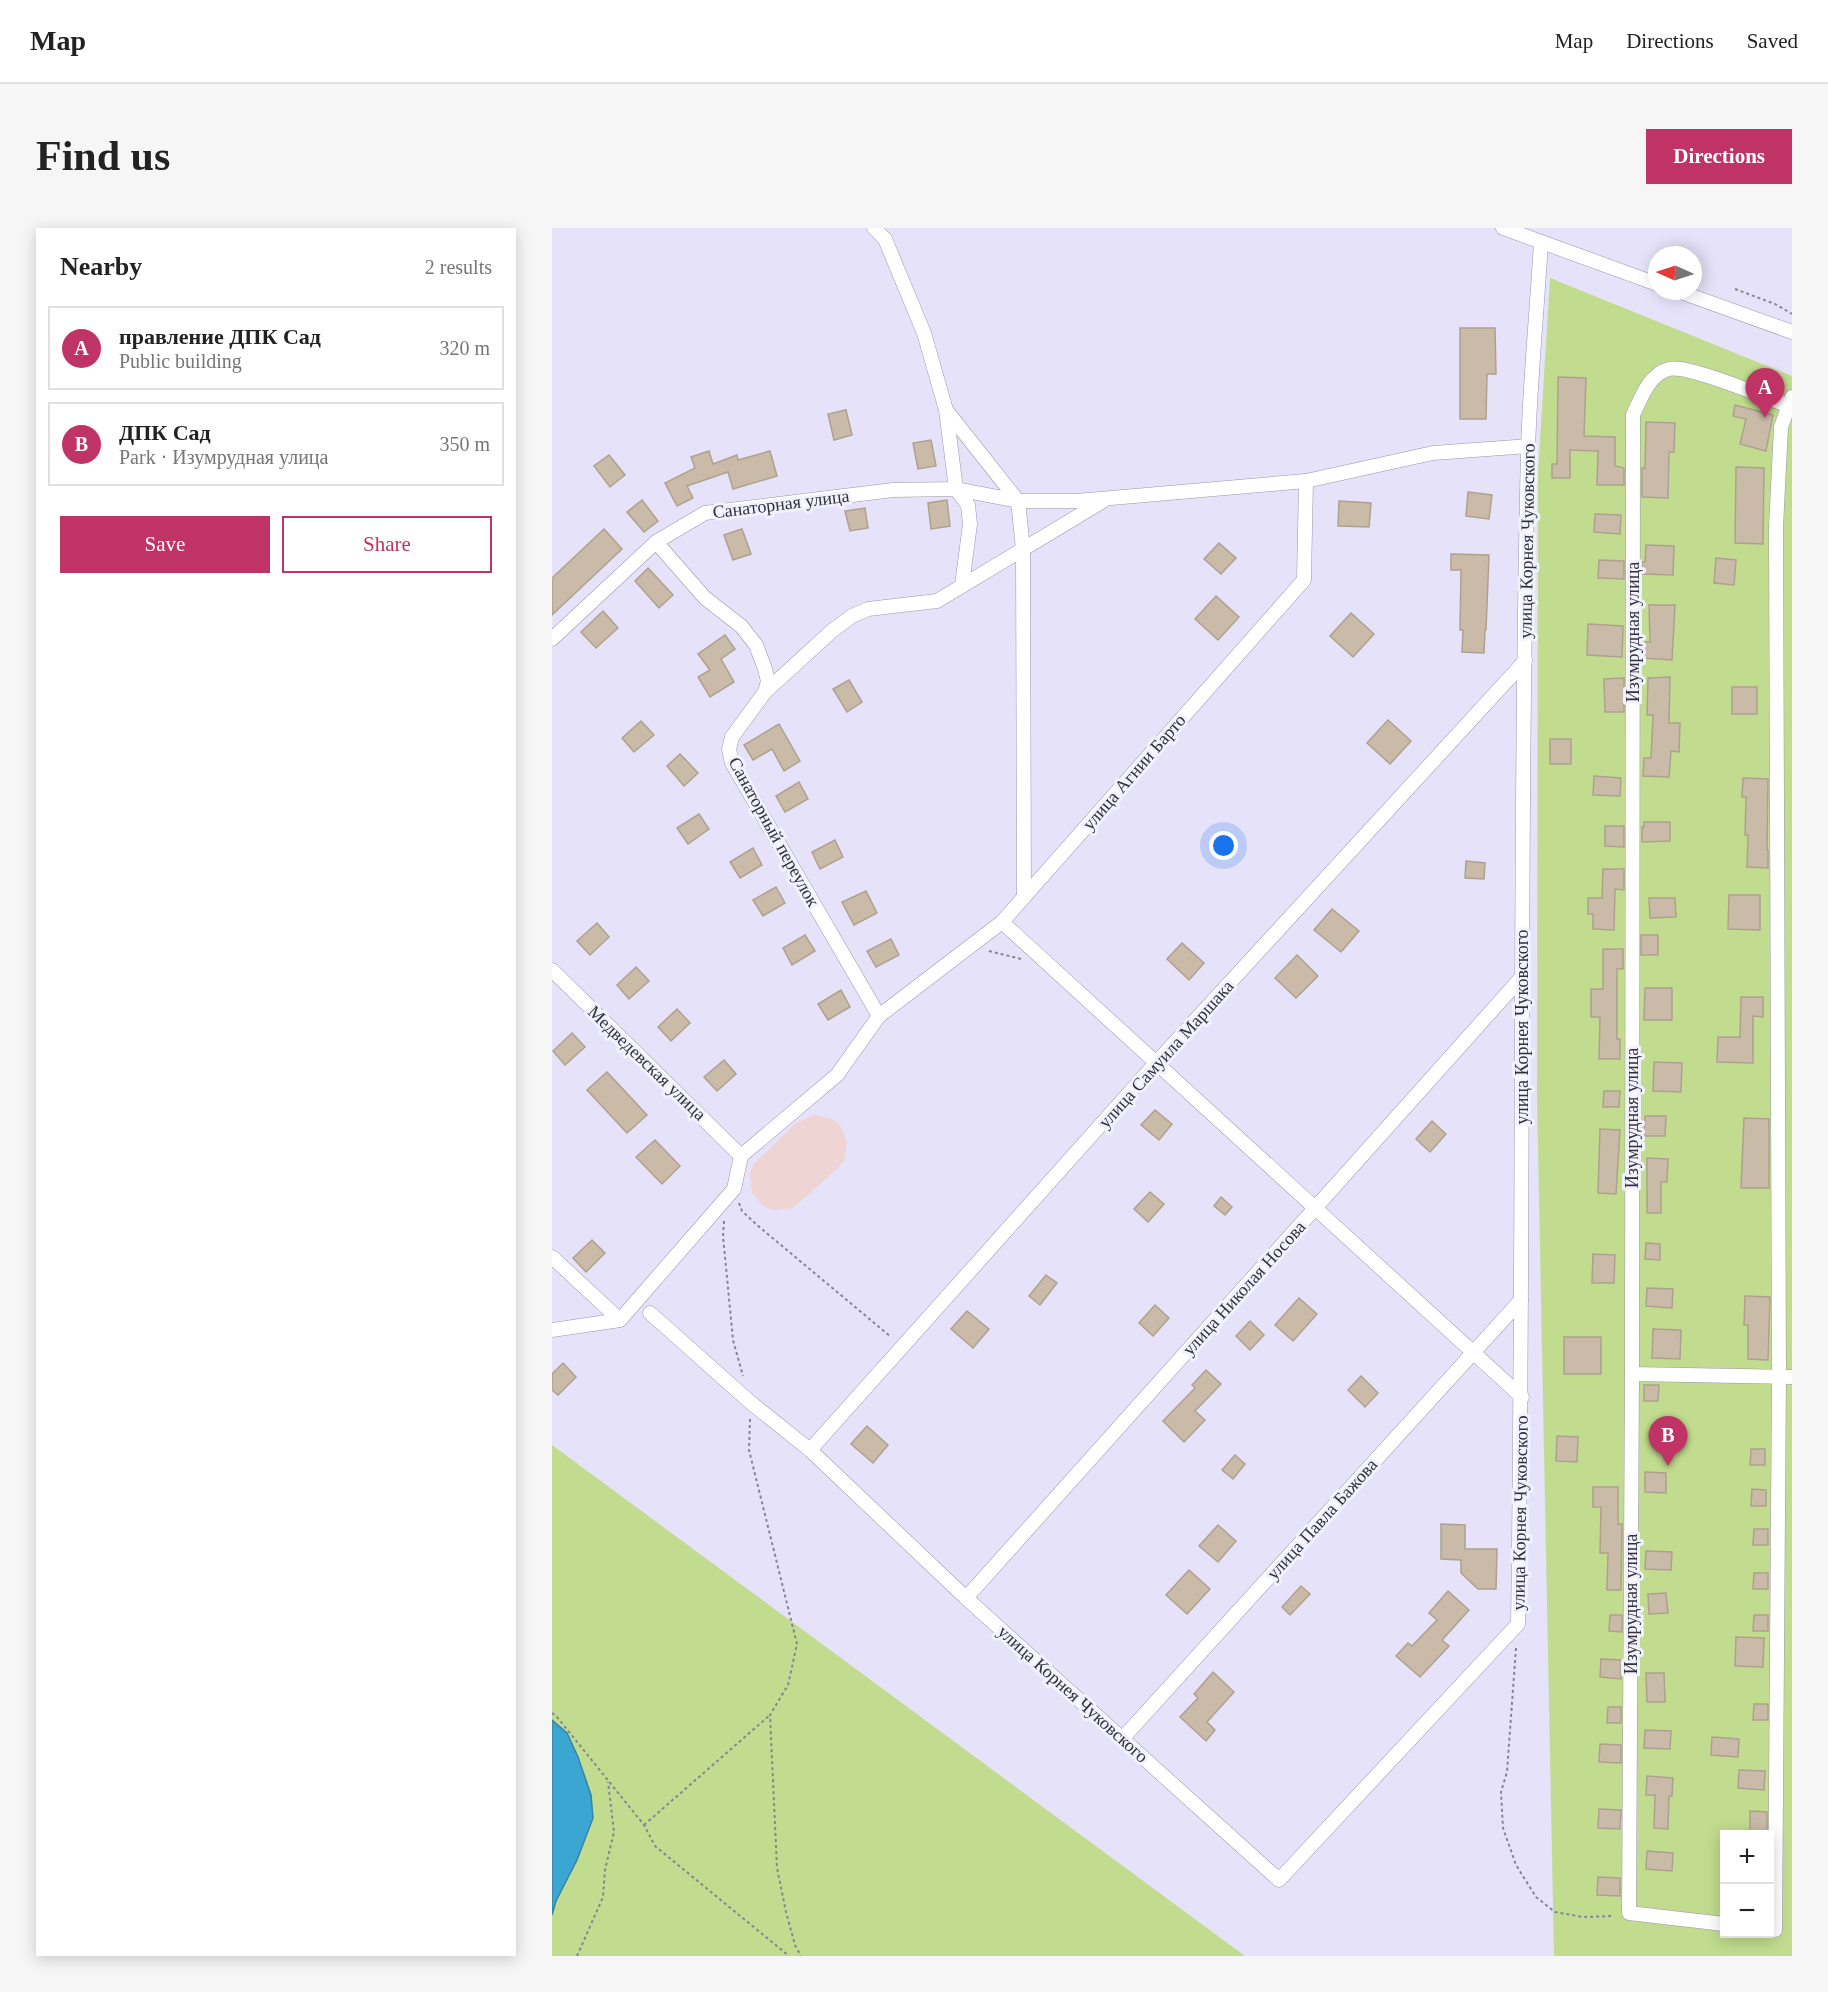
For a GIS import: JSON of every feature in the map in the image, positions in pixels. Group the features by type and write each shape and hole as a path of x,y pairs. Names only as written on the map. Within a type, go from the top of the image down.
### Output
{"street":[{"path":"874,228 885,239 924,333 946,410 957,489 968,506 970,524 962,585"},
{"path":"1503,228 1648,281"},
{"name":"улица Корнея Чуковского","path":"650,1313 750,1402 810,1450 966,1598 1279,1880 1518,1624 1522,1397 1521,978 1528,446 1541,242"},
{"path":"1702,300 1792,332"},
{"name":"Изумрудная улица","path":"1629,1912 1633,415 1647,383 1668,369 1688,369 1790,402 1776,527 1785,1377 1774,1930"},
{"path":"946,410 1018,501 1023,549 1024,897"},
{"name":"Санаторная улица","path":"552,639 656,542 705,513 892,490 957,489 1018,501 1107,499 1306,481 1433,453 1528,446"},
{"name":"улица Агнии Барто","path":"741,1156 837,1075 879,1016 1002,922 1304,580 1306,481"},
{"name":"Санаторный переулок","path":"879,1016 732,763 729,749 732,737 765,692 833,630 852,616 868,609 937,601 1107,499"},
{"path":"656,542 705,598 741,626 756,645 768,681 765,692"},
{"name":"улица Самуила Маршака","path":"810,1450 1156,1063 1525,660"},
{"path":"1002,922 1522,1397"},
{"name":"Медведевская улица","path":"552,970 741,1156"},
{"name":"улица Николая Носова","path":"966,1598 1521,978"},
{"path":"552,1330 620,1320 734,1189 741,1156"},
{"path":"552,1257 620,1320"},
{"name":"улица Павла Бажова","path":"1122,1738 1521,1300"},
{"path":"1632,1374 1785,1377"},
{"path":"1629,1912 1720,1923"}],"path":[{"path":"1735,289 1775,304 1792,314"},
{"path":"962,952 991,951 1022,959"},
{"path":"734,1189 742,1211 757,1225 904,1347"},
{"path":"644,1825 770,1715 788,1684 797,1644 749,1450 750,1402 733,1340 723,1236 725,1214"},
{"path":"1516,1647 1507,1772 1502,1792 1503,1828 1516,1865 1536,1897 1555,1912 1583,1917 1614,1917 1629,1912"},
{"path":"552,1713 644,1825 655,1846 789,1956"},
{"path":"770,1715 777,1868 789,1923 795,1945 801,1956"},
{"path":"577,1956 603,1898 605,1870 614,1832 609,1782"}],"shaded area":[{"path":"814,1115 832,1119 840,1125 847,1142 844,1161 793,1208 774,1210 765,1207 752,1193 750,1174 753,1165 796,1123"}],"green space":[{"path":"1550,278 1792,376 1792,1956 1554,1956 1537,1097 1538,473"},
{"path":"552,1445 1245,1956 552,1956 552,1915 556,1901 577,1860 591,1794 567,1733 552,1720"}],"water":[{"path":"552,1720 567,1733 578,1757 591,1795 593,1818 552,1915"}],"building":[{"path":"1460,328 1495,328 1496,374 1487,374 1486,419 1460,419"},
{"path":"1558,377 1586,378 1584,436 1615,437 1615,466 1624,468 1624,485 1597,485 1598,451 1570,450 1570,478 1552,478 1552,464 1557,464"},
{"path":"1735,405 1773,415 1766,451 1740,444 1746,419 1733,416"},
{"path":"846,410 852,435 834,440 828,414"},
{"path":"1646,422 1675,423 1674,452 1669,452 1668,498 1642,497"},
{"path":"931,440 936,466 918,469 913,443"},
{"path":"709,451 713,464 737,455 738,460 770,451 777,476 733,489 728,472 687,486 693,498 677,506 665,483 695,468 691,457"},
{"path":"609,455 625,475 610,487 594,466"},
{"path":"1736,467 1764,468 1763,544 1735,543"},
{"path":"1468,492 1492,495 1489,519 1466,516"},
{"path":"642,500 658,521 644,532 627,512"},
{"path":"947,500 950,526 931,529 928,503"},
{"path":"1339,501 1371,503 1369,527 1338,526"},
{"path":"865,508 868,528 850,531 845,511"},
{"path":"1595,514 1621,515 1620,534 1594,532"},
{"path":"604,529 622,549 552,615 552,578"},
{"path":"742,529 751,554 733,560 724,535"},
{"path":"1219,543 1236,558 1221,574 1204,559"},
{"path":"1646,545 1674,546 1673,575 1642,574"},
{"path":"1451,554 1489,555 1484,653 1462,652 1461,570 1451,570"},
{"path":"1716,558 1736,560 1734,585 1714,583"},
{"path":"1599,560 1624,561 1624,579 1598,578"},
{"path":"648,568 673,595 659,608 635,581"},
{"path":"1216,596 1239,617 1218,640 1195,619"},
{"path":"1649,605 1675,605 1672,660 1644,658 1645,642 1650,642"},
{"path":"603,611 618,628 596,648 581,632"},
{"path":"1351,613 1374,634 1353,657 1330,636"},
{"path":"1588,624 1623,626 1622,657 1587,655"},
{"path":"725,635 735,649 721,659 734,682 710,697 698,677 710,670 698,654"},
{"path":"1670,677 1669,723 1680,723 1679,752 1671,751 1669,777 1643,776 1644,758 1651,758 1653,715 1647,715 1648,678"},
{"path":"1624,678 1624,712 1605,712 1604,679"},
{"path":"849,680 862,702 847,712 833,689"},
{"path":"1732,687 1757,687 1757,714 1732,714"},
{"path":"1388,720 1411,741 1390,764 1367,743"},
{"path":"641,721 654,735 634,752 622,738"},
{"path":"779,724 800,761 784,771 772,749 753,760 744,745"},
{"path":"1550,739 1571,739 1571,764 1550,764"},
{"path":"680,754 698,773 684,786 667,766"},
{"path":"1594,776 1621,778 1620,796 1593,795"},
{"path":"1743,778 1768,779 1768,868 1747,867 1748,835 1745,835 1746,797 1742,797"},
{"path":"799,782 808,799 785,812 776,796"},
{"path":"699,814 709,829 688,844 677,828"},
{"path":"1644,822 1670,822 1670,841 1642,842"},
{"path":"1605,826 1624,826 1624,847 1605,846"},
{"path":"835,840 843,857 820,869 812,852"},
{"path":"753,848 762,865 740,878 730,862"},
{"path":"1466,861 1485,863 1484,879 1465,878"},
{"path":"1603,869 1624,869 1624,890 1615,889 1614,930 1593,929 1593,914 1588,914 1588,898 1602,898"},
{"path":"776,887 785,903 763,916 753,900"},
{"path":"866,891 877,913 854,925 842,902"},
{"path":"1729,895 1760,895 1760,930 1728,929"},
{"path":"1649,898 1675,898 1676,917 1650,918"},
{"path":"1332,909 1359,931 1341,952 1314,930"},
{"path":"597,923 609,937 590,955 577,941"},
{"path":"805,935 815,951 792,965 783,948"},
{"path":"1641,935 1658,935 1658,955 1641,955"},
{"path":"891,939 899,955 876,967 867,951"},
{"path":"1182,943 1204,963 1189,980 1167,959"},
{"path":"1603,949 1623,949 1623,969 1617,969 1617,1039 1620,1039 1620,1059 1599,1059 1600,1017 1591,1017 1591,989 1603,989"},
{"path":"1297,955 1318,976 1296,998 1275,978"},
{"path":"636,967 649,981 629,999 617,985"},
{"path":"1645,988 1672,988 1672,1020 1644,1020"},
{"path":"841,990 850,1007 828,1020 818,1004"},
{"path":"1741,997 1763,997 1763,1017 1753,1016 1753,1063 1717,1062 1718,1037 1740,1037"},
{"path":"677,1009 690,1023 671,1041 658,1027"},
{"path":"572,1033 585,1047 565,1065 553,1051"},
{"path":"724,1060 736,1074 717,1091 704,1077"},
{"path":"1654,1062 1682,1063 1681,1092 1653,1091"},
{"path":"607,1072 647,1115 627,1133 587,1090"},
{"path":"1604,1091 1620,1091 1619,1107 1603,1107"},
{"path":"1155,1110 1172,1124 1159,1140 1141,1125"},
{"path":"1645,1116 1666,1116 1665,1136 1644,1136"},
{"path":"1744,1118 1769,1119 1769,1188 1741,1188"},
{"path":"1432,1121 1446,1134 1430,1152 1416,1139"},
{"path":"1600,1129 1620,1130 1616,1194 1598,1193"},
{"path":"655,1140 680,1166 662,1184 636,1157"},
{"path":"1647,1158 1668,1159 1667,1182 1661,1182 1661,1213 1647,1213"},
{"path":"1150,1192 1164,1204 1148,1222 1134,1209"},
{"path":"1221,1197 1232,1207 1225,1215 1214,1206"},
{"path":"592,1240 605,1253 586,1272 573,1258"},
{"path":"1646,1243 1660,1244 1660,1260 1645,1259"},
{"path":"1593,1254 1615,1255 1614,1283 1592,1283"},
{"path":"1046,1275 1057,1283 1040,1305 1029,1296"},
{"path":"1647,1288 1673,1289 1672,1308 1646,1306"},
{"path":"1745,1296 1770,1297 1768,1360 1748,1359 1748,1325 1744,1325"},
{"path":"1299,1298 1317,1314 1293,1341 1275,1325"},
{"path":"1155,1305 1169,1318 1153,1336 1139,1323"},
{"path":"967,1311 989,1329 973,1348 951,1329"},
{"path":"1250,1321 1264,1335 1250,1350 1236,1336"},
{"path":"1653,1329 1681,1330 1680,1359 1652,1358"},
{"path":"1564,1337 1601,1337 1601,1374 1564,1374"},
{"path":"563,1363 576,1377 558,1395 552,1390 552,1374"},
{"path":"1206,1370 1221,1384 1195,1411 1205,1420 1184,1442 1163,1421 1195,1388 1192,1385"},
{"path":"1361,1376 1378,1393 1365,1407 1348,1390"},
{"path":"1644,1385 1659,1385 1658,1401 1644,1401"},
{"path":"867,1426 888,1445 873,1463 851,1444"},
{"path":"1557,1436 1578,1437 1577,1462 1556,1461"},
{"path":"1751,1449 1765,1449 1765,1465 1750,1465"},
{"path":"1235,1455 1245,1464 1233,1479 1222,1470"},
{"path":"1645,1472 1666,1473 1666,1493 1645,1492"},
{"path":"1593,1487 1618,1487 1618,1524 1622,1524 1621,1590 1607,1590 1608,1553 1600,1553 1601,1507 1593,1507"},
{"path":"1752,1489 1766,1490 1766,1506 1751,1506"},
{"path":"1441,1524 1465,1525 1465,1549 1497,1549 1496,1589 1478,1589 1461,1573 1461,1560 1441,1559"},
{"path":"1218,1525 1236,1541 1218,1562 1199,1546"},
{"path":"1754,1529 1768,1529 1768,1545 1753,1545"},
{"path":"1646,1551 1672,1552 1671,1570 1645,1569"},
{"path":"1189,1570 1210,1589 1187,1614 1166,1595"},
{"path":"1754,1573 1768,1573 1768,1589 1753,1589"},
{"path":"1301,1586 1310,1594 1290,1615 1282,1607"},
{"path":"1448,1591 1469,1610 1442,1640 1449,1646 1420,1677 1396,1656 1408,1643 1412,1646 1437,1620 1429,1613"},
{"path":"1666,1593 1668,1613 1649,1614 1648,1594"},
{"path":"1610,1615 1622,1615 1622,1632 1609,1631"},
{"path":"1754,1615 1768,1615 1768,1631 1753,1631"},
{"path":"1736,1637 1764,1638 1763,1667 1735,1666"},
{"path":"1601,1659 1621,1660 1621,1679 1600,1677"},
{"path":"1213,1672 1234,1692 1207,1722 1215,1730 1206,1741 1180,1717 1198,1698 1194,1694"},
{"path":"1646,1673 1664,1673 1665,1702 1647,1702"},
{"path":"1754,1704 1768,1704 1768,1720 1753,1720"},
{"path":"1608,1707 1621,1707 1621,1723 1607,1723"},
{"path":"1645,1730 1671,1731 1670,1749 1644,1748"},
{"path":"1712,1737 1739,1739 1738,1757 1711,1755"},
{"path":"1600,1744 1621,1745 1621,1763 1599,1762"},
{"path":"1739,1770 1765,1771 1764,1790 1738,1788"},
{"path":"1647,1776 1673,1778 1672,1796 1669,1796 1668,1829 1654,1828 1655,1795 1646,1795"},
{"path":"1599,1809 1621,1810 1620,1829 1598,1828"},
{"path":"1750,1811 1767,1812 1767,1830 1750,1830"},
{"path":"1647,1851 1673,1853 1672,1871 1646,1869"},
{"path":"1598,1877 1620,1878 1620,1896 1597,1895"}],"place":[{"name":"правление ДПК Сад","path":"1765,418"},
{"name":"ДПК Сад","path":"1668,1466"}]}
